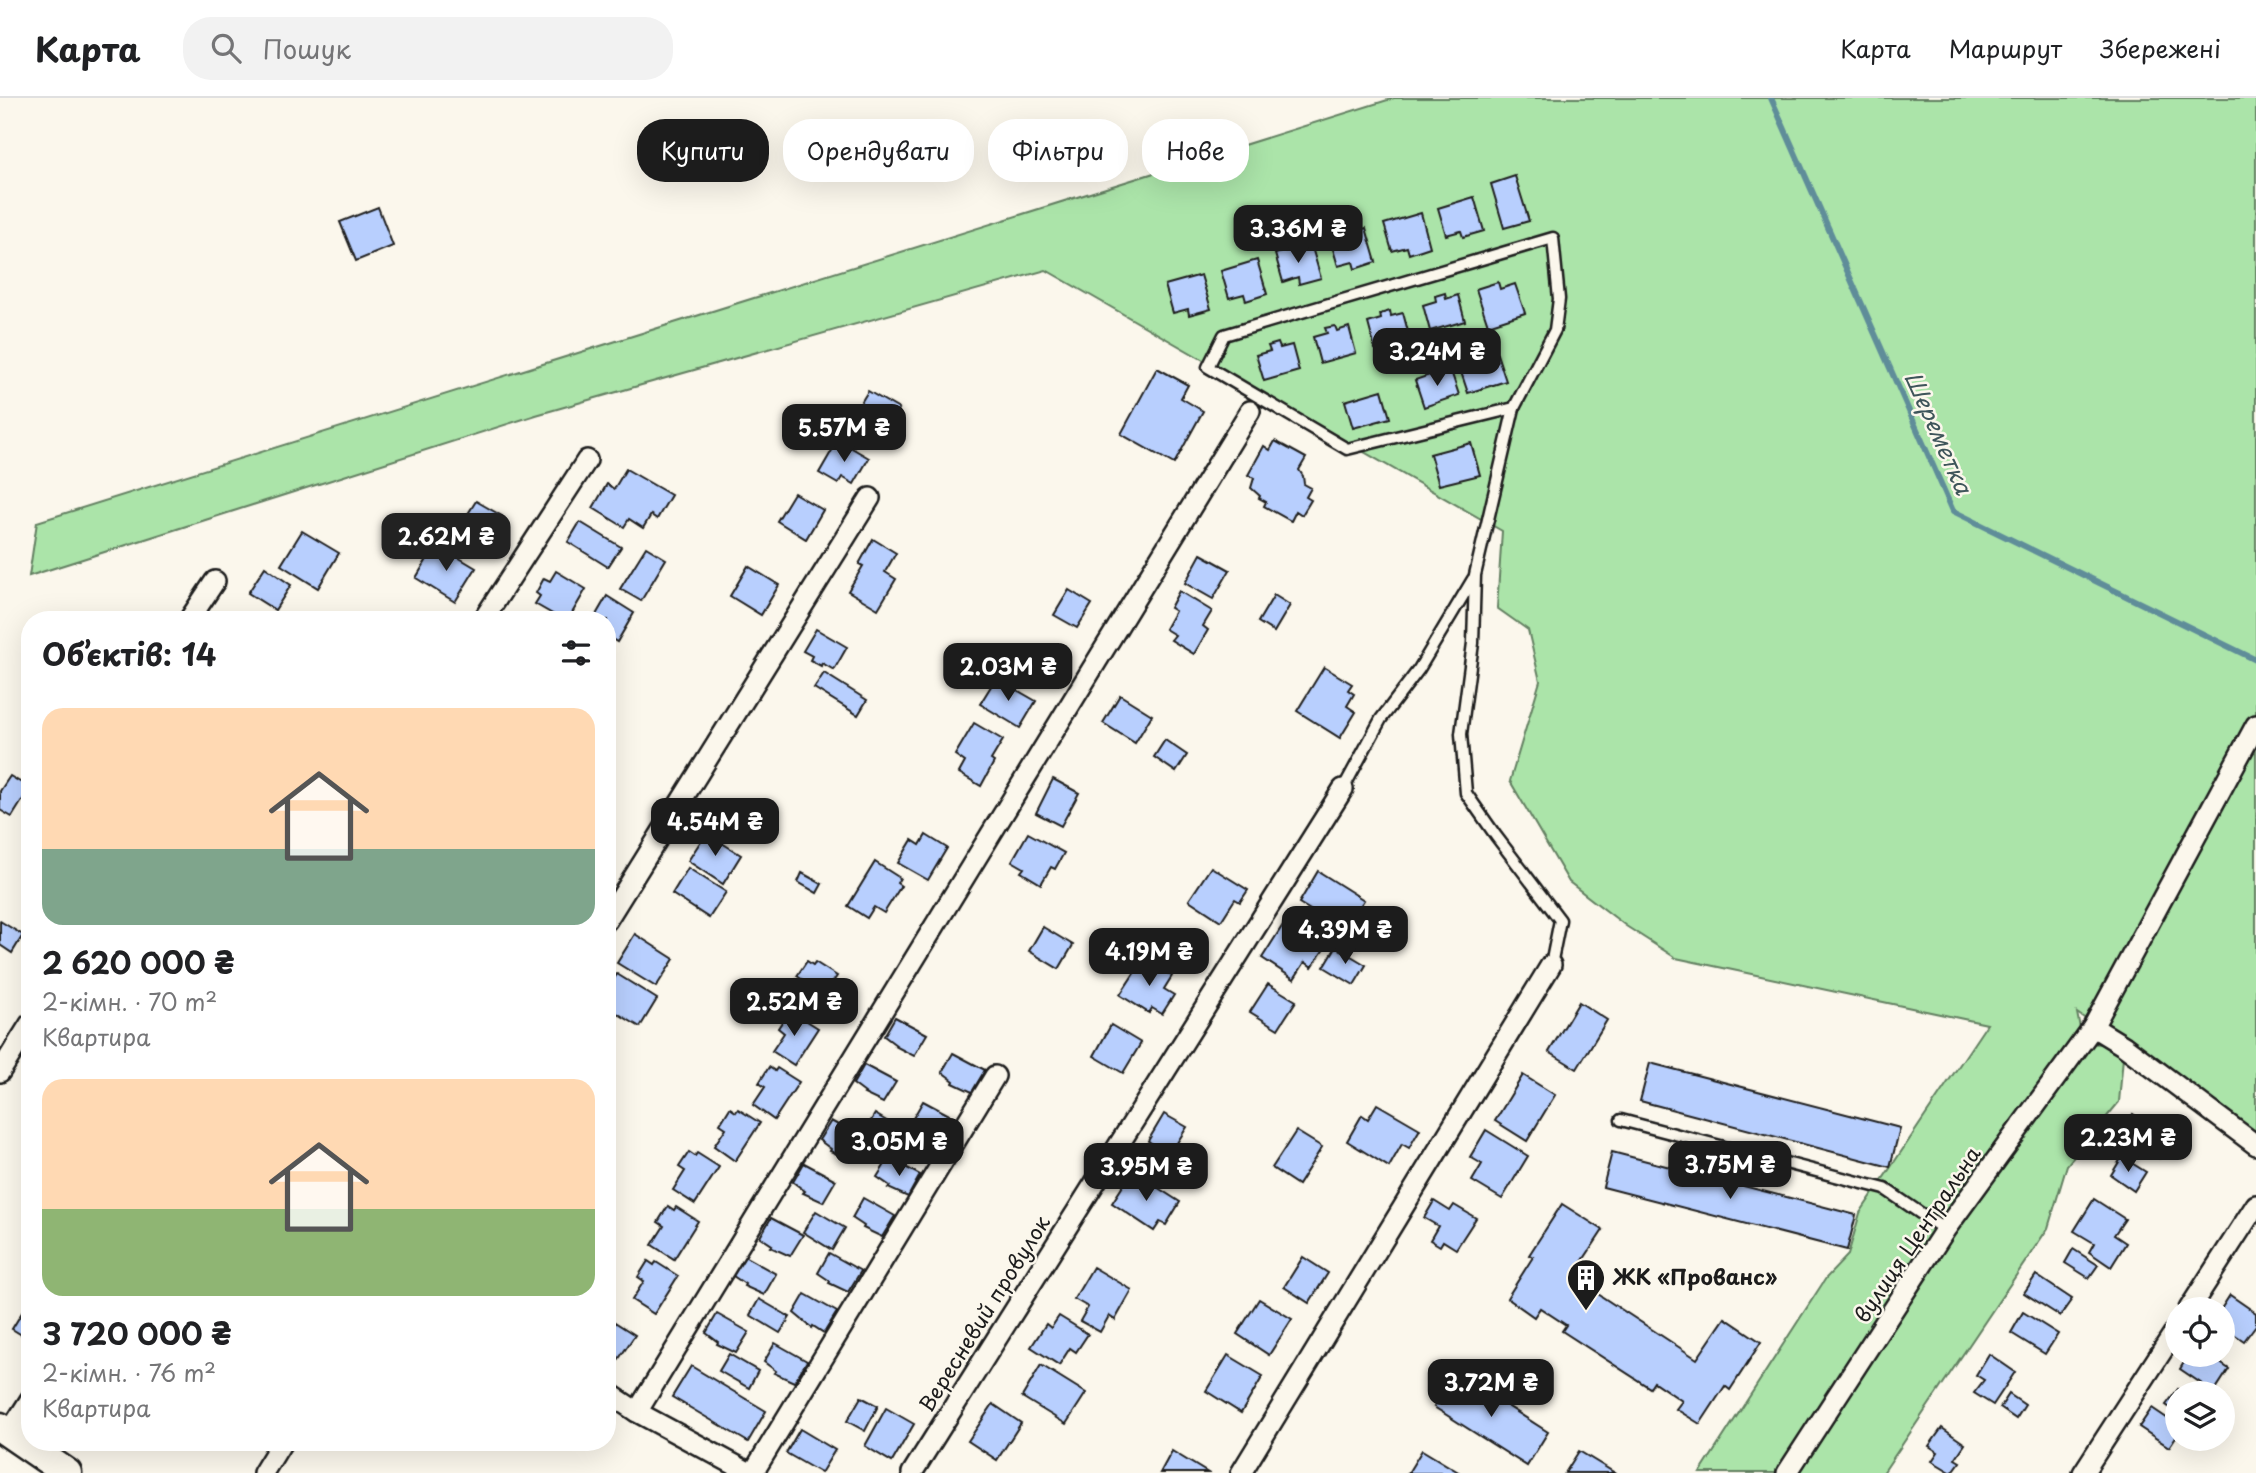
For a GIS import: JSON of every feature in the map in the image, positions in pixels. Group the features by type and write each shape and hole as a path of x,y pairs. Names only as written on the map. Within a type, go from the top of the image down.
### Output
{"street":[{"path":"637,1412 1250,411"},
{"path":"489,611 587,460"},
{"path":"616,906 870,498"},
{"path":"195,611 215,581"},
{"name":"вулиця Центральна","path":"1787,1473 1945,1230 2093,1027 2256,725"},
{"name":"Вересневий провулок","path":"912,1473 1343,789"},
{"path":"1241,1473 1551,965"},
{"path":"2093,1027 2124,1046 2256,1145"},
{"path":"0,1072 21,1038"},
{"path":"616,1398 751,1473 995,1076"},
{"path":"2197,1297 2256,1205"},
{"path":"2083,1473 2165,1347"},
{"path":"21,1411 5,1430 21,1441"},
{"path":"35,1451 67,1473"},
{"path":"263,1473 276,1451"}],"lane":[{"path":"1514,408 1348,449 1208,367 1224,335 1553,238 1559,299 1555,330 1514,408 1475,575 1473,643 1461,734 1466,793 1560,920 1551,965"},
{"name":"Вересневий провулок","path":"1343,789 1381,719 1419,669 1475,575"},
{"path":"1621,1120 1885,1189 1945,1230"}],"green space":[{"path":"1394,98 2256,98 2256,1145 2124,1046 2119,1102 2067,1165 2048,1228 1883,1473 1700,1473 1826,1278 1848,1255 1860,1213 1987,1024 1676,958 1626,926 1569,882 1510,781 1540,681 1528,630 1497,608 1502,531 1046,270 536,415 29,576 37,522 1142,177 1142,182 1249,182 1249,143","holes":["2077,1013 2123,1045 2083,1043"]}],"building":[{"path":"1515,176 1529,221 1504,228 1491,184"},
{"path":"1474,197 1484,231 1463,237 1461,231 1446,235 1438,208"},
{"path":"378,207 393,246 356,261 340,222"},
{"path":"1421,213 1430,247 1409,254 1407,247 1392,251 1384,224"},
{"path":"1366,228 1376,262 1355,269 1353,262 1338,266 1330,239"},
{"path":"1311,244 1321,278 1299,284 1298,277 1283,282 1275,254"},
{"path":"1257,260 1267,294 1246,301 1244,294 1229,298 1221,271"},
{"path":"1201,275 1211,309 1189,315 1188,309 1173,313 1165,285"},
{"path":"1498,282 1500,289 1515,284 1525,313 1488,325 1476,289"},
{"path":"1445,293 1446,299 1458,295 1465,321 1430,331 1423,305 1436,301 1435,296"},
{"path":"1390,311 1391,316 1403,313 1410,339 1375,349 1368,323 1381,319 1380,314"},
{"path":"1335,326 1337,331 1349,327 1356,353 1320,363 1313,337 1327,333 1325,328"},
{"path":"1278,343 1280,348 1292,345 1299,371 1264,381 1256,355 1270,351 1268,346"},
{"path":"1497,354 1506,381 1468,393 1459,366"},
{"path":"1157,368 1188,385 1181,398 1203,411 1174,464 1121,434"},
{"path":"1450,368 1459,395 1424,407 1415,380"},
{"path":"1382,390 1390,418 1353,428 1345,401"},
{"path":"868,391 899,409 878,443 848,424"},
{"path":"838,440 869,458 854,484 842,477 838,484 819,473"},
{"path":"1275,441 1306,458 1299,470 1304,484 1311,488 1306,497 1311,500 1302,515 1296,511 1291,521 1264,506 1266,502 1251,488 1254,478 1248,475 1264,446 1270,450"},
{"path":"1471,443 1480,475 1439,485 1430,454"},
{"path":"626,469 671,495 657,519 651,515 643,528 629,519 624,527 593,508 607,484 614,489"},
{"path":"794,493 823,510 806,539 777,521"},
{"path":"476,501 502,516 480,551 454,536"},
{"path":"580,522 621,547 608,567 568,542"},
{"path":"302,531 339,553 318,588 281,565"},
{"path":"873,539 896,553 885,572 896,579 878,609 848,591 863,566 859,564"},
{"path":"436,544 476,568 455,602 416,578"},
{"path":"646,547 666,559 641,601 620,589"},
{"path":"1201,554 1230,570 1213,599 1185,583"},
{"path":"748,566 779,585 761,615 730,596"},
{"path":"265,567 291,585 275,610 248,593"},
{"path":"556,571 586,589 573,611 547,611 535,604 540,596 536,593 544,578 550,581"},
{"path":"1069,590 1092,604 1077,628 1054,615"},
{"path":"1179,591 1212,611 1203,626 1208,630 1194,654 1171,640 1175,635 1165,629 1175,611 1170,608"},
{"path":"1274,595 1290,605 1274,632 1258,622"},
{"path":"607,596 634,613 617,642 616,611 598,611"},
{"path":"816,629 847,647 834,670 810,660 812,656 803,651"},
{"path":"1324,667 1352,684 1348,690 1354,694 1347,706 1356,712 1340,738 1297,711"},
{"path":"824,673 867,700 858,715 814,688"},
{"path":"996,678 1036,701 1020,728 980,704"},
{"path":"1120,695 1152,715 1135,743 1103,723"},
{"path":"974,723 1003,740 991,760 994,762 981,786 959,773 965,762 955,755"},
{"path":"1165,740 1187,755 1176,772 1154,757"},
{"path":"10,776 21,783 21,802 12,817 0,810 0,791"},
{"path":"1053,779 1079,793 1061,826 1036,813"},
{"path":"706,833 741,855 723,884 688,861"},
{"path":"1028,833 1064,853 1055,869 1051,867 1041,884 1021,872 1024,868 1012,861"},
{"path":"926,835 947,848 928,880 898,863 912,840 920,845"},
{"path":"875,862 900,878 897,883 901,886 884,913 874,907 867,918 848,906"},
{"path":"1211,867 1248,890 1240,902 1235,899 1221,921 1189,900"},
{"path":"688,868 726,892 709,918 672,894"},
{"path":"1318,871 1364,900 1344,931 1299,903"},
{"path":"802,873 822,884 817,893 798,882"},
{"path":"1288,917 1328,943 1312,967 1305,962 1294,979 1262,958"},
{"path":"0,921 21,934 21,938 12,953 0,945"},
{"path":"1043,927 1073,945 1059,969 1029,951"},
{"path":"635,934 674,959 656,987 617,963"},
{"path":"1336,947 1366,965 1354,985 1324,967"},
{"path":"1144,958 1172,976 1164,989 1174,995 1162,1014 1152,1008 1149,1013 1120,995"},
{"path":"807,961 813,965 815,962 837,976 812,1013 791,999 803,980 797,976"},
{"path":"616,976 657,999 640,1027 616,1012"},
{"path":"1268,984 1296,1001 1278,1029 1250,1012"},
{"path":"1579,1002 1607,1020 1577,1069 1549,1052"},
{"path":"788,1013 794,1017 796,1014 818,1028 794,1065 772,1051 784,1033 778,1028"},
{"path":"895,1017 927,1034 914,1056 895,1046 884,1036"},
{"path":"1111,1025 1141,1043 1123,1073 1094,1056"},
{"path":"953,1053 985,1070 972,1092 953,1083 954,1081 942,1072"},
{"path":"1650,1063 1900,1128 1890,1167 1640,1101"},
{"path":"864,1065 896,1082 883,1103 864,1094 853,1084"},
{"path":"769,1067 775,1071 777,1068 799,1082 774,1120 753,1105 765,1087 759,1083"},
{"path":"1523,1075 1555,1095 1527,1141 1495,1121"},
{"path":"923,1101 955,1118 942,1140 923,1131 924,1128 912,1120"},
{"path":"1377,1104 1420,1129 1409,1148 1402,1144 1389,1167 1347,1141 1362,1115 1368,1119"},
{"path":"730,1108 736,1112 738,1109 760,1123 735,1161 714,1146 726,1128 720,1124"},
{"path":"875,1114 905,1132 892,1154 862,1136"},
{"path":"1164,1114 1187,1127 1170,1154 1148,1141"},
{"path":"2133,1114 2149,1125 2151,1121 2173,1136 2159,1158 2121,1133"},
{"path":"831,1121 862,1138 850,1160 830,1151 831,1149 819,1140"},
{"path":"1486,1130 1528,1156 1502,1199 1472,1181 1482,1164 1470,1157"},
{"path":"1296,1131 1322,1147 1298,1185 1272,1168"},
{"path":"689,1152 695,1156 697,1153 719,1167 695,1204 673,1190 685,1171 679,1167"},
{"path":"1612,1152 1856,1215 1847,1250 1603,1187"},
{"path":"2122,1157 2146,1172 2134,1191 2111,1175"},
{"path":"889,1158 920,1175 908,1197 888,1188 890,1186 877,1177"},
{"path":"804,1163 836,1180 823,1202 803,1193 805,1191 793,1182"},
{"path":"1138,1175 1180,1202 1166,1225 1160,1222 1154,1231 1112,1203 1128,1178 1134,1182"},
{"path":"863,1198 895,1216 882,1237 863,1228 864,1226 852,1218"},
{"path":"2094,1199 2125,1219 2114,1235 2126,1243 2111,1267 2089,1252 2094,1243 2074,1231"},
{"path":"1434,1201 1450,1211 1454,1205 1476,1218 1456,1249 1443,1241 1440,1246 1430,1240 1438,1226 1424,1218"},
{"name":"ЖК «Прованс»","path":"1562,1204 1603,1230 1572,1277 1697,1359 1725,1318 1761,1342 1730,1390 1725,1386 1700,1424 1676,1409 1682,1401 1654,1382 1650,1388 1562,1331 1566,1325 1540,1308 1534,1317 1507,1298 1533,1257 1529,1255"},
{"path":"668,1206 674,1210 676,1207 698,1221 674,1259 652,1245 664,1226 658,1222"},
{"path":"816,1211 845,1228 832,1250 803,1232"},
{"path":"771,1218 803,1235 790,1256 770,1247 772,1245 760,1237"},
{"path":"2073,1249 2098,1265 2089,1278 2065,1263"},
{"path":"829,1253 861,1271 848,1292 829,1283 830,1281 818,1273"},
{"path":"744,1256 776,1274 764,1295 744,1286 745,1284 733,1276"},
{"path":"1303,1257 1328,1273 1309,1303 1284,1287"},
{"path":"648,1261 654,1265 656,1262 678,1276 654,1314 632,1300 644,1281 638,1277"},
{"path":"1093,1267 1132,1290 1115,1320 1109,1316 1100,1332 1080,1321 1088,1307 1074,1299"},
{"path":"2036,1275 2072,1299 2060,1316 2024,1293"},
{"path":"805,1294 837,1312 824,1333 813,1326 812,1328 794,1313"},
{"path":"2235,1298 2256,1313 2256,1325 2244,1341 2235,1335"},
{"path":"759,1299 790,1317 780,1333 750,1315"},
{"path":"1259,1299 1292,1319 1269,1355 1237,1334"},
{"path":"2023,1312 2058,1334 2045,1354 2011,1333"},
{"path":"21,1314 21,1334 12,1329"},
{"path":"717,1314 749,1332 736,1353 717,1344 718,1342 706,1333"},
{"path":"1059,1316 1088,1334 1076,1352 1070,1348 1059,1365 1031,1347 1046,1324 1051,1328"},
{"path":"616,1323 635,1335 616,1363"},
{"path":"775,1343 807,1361 794,1382 774,1373 776,1371 764,1362"},
{"path":"729,1354 758,1371 749,1388 719,1371"},
{"path":"1989,1354 2015,1372 1993,1405 1974,1393 1984,1380 1976,1375"},
{"path":"1228,1355 1263,1376 1241,1413 1206,1391"},
{"path":"1041,1365 1086,1393 1066,1424 1022,1397"},
{"path":"691,1366 766,1411 748,1442 672,1397"},
{"path":"2180,1369 2229,1369 2221,1381 2198,1381"},
{"path":"1456,1373 1548,1432 1527,1466 1434,1407"},
{"path":"2009,1394 2025,1405 2016,1419 2000,1408"},
{"path":"861,1397 878,1406 865,1431 847,1421"},
{"path":"993,1404 1021,1423 997,1460 968,1441"},
{"path":"886,1408 914,1424 892,1462 865,1446"},
{"path":"2152,1408 2165,1417 2165,1444 2139,1427"},
{"path":"1942,1428 1965,1444 1955,1459 1960,1462 1952,1473 1932,1461 1938,1452 1929,1446"},
{"path":"800,1429 835,1450 821,1473 786,1453"},
{"path":"1422,1450 1460,1473 1408,1473"},
{"path":"1172,1451 1208,1473 1160,1473"},
{"path":"1579,1451 1615,1473 1565,1473"}],"waterway":[{"name":"Шереметка","path":"1771,98 1953,511 2256,660"}],"place":[{"name":"ЖК «Прованс»","path":"1586,1312"}]}
